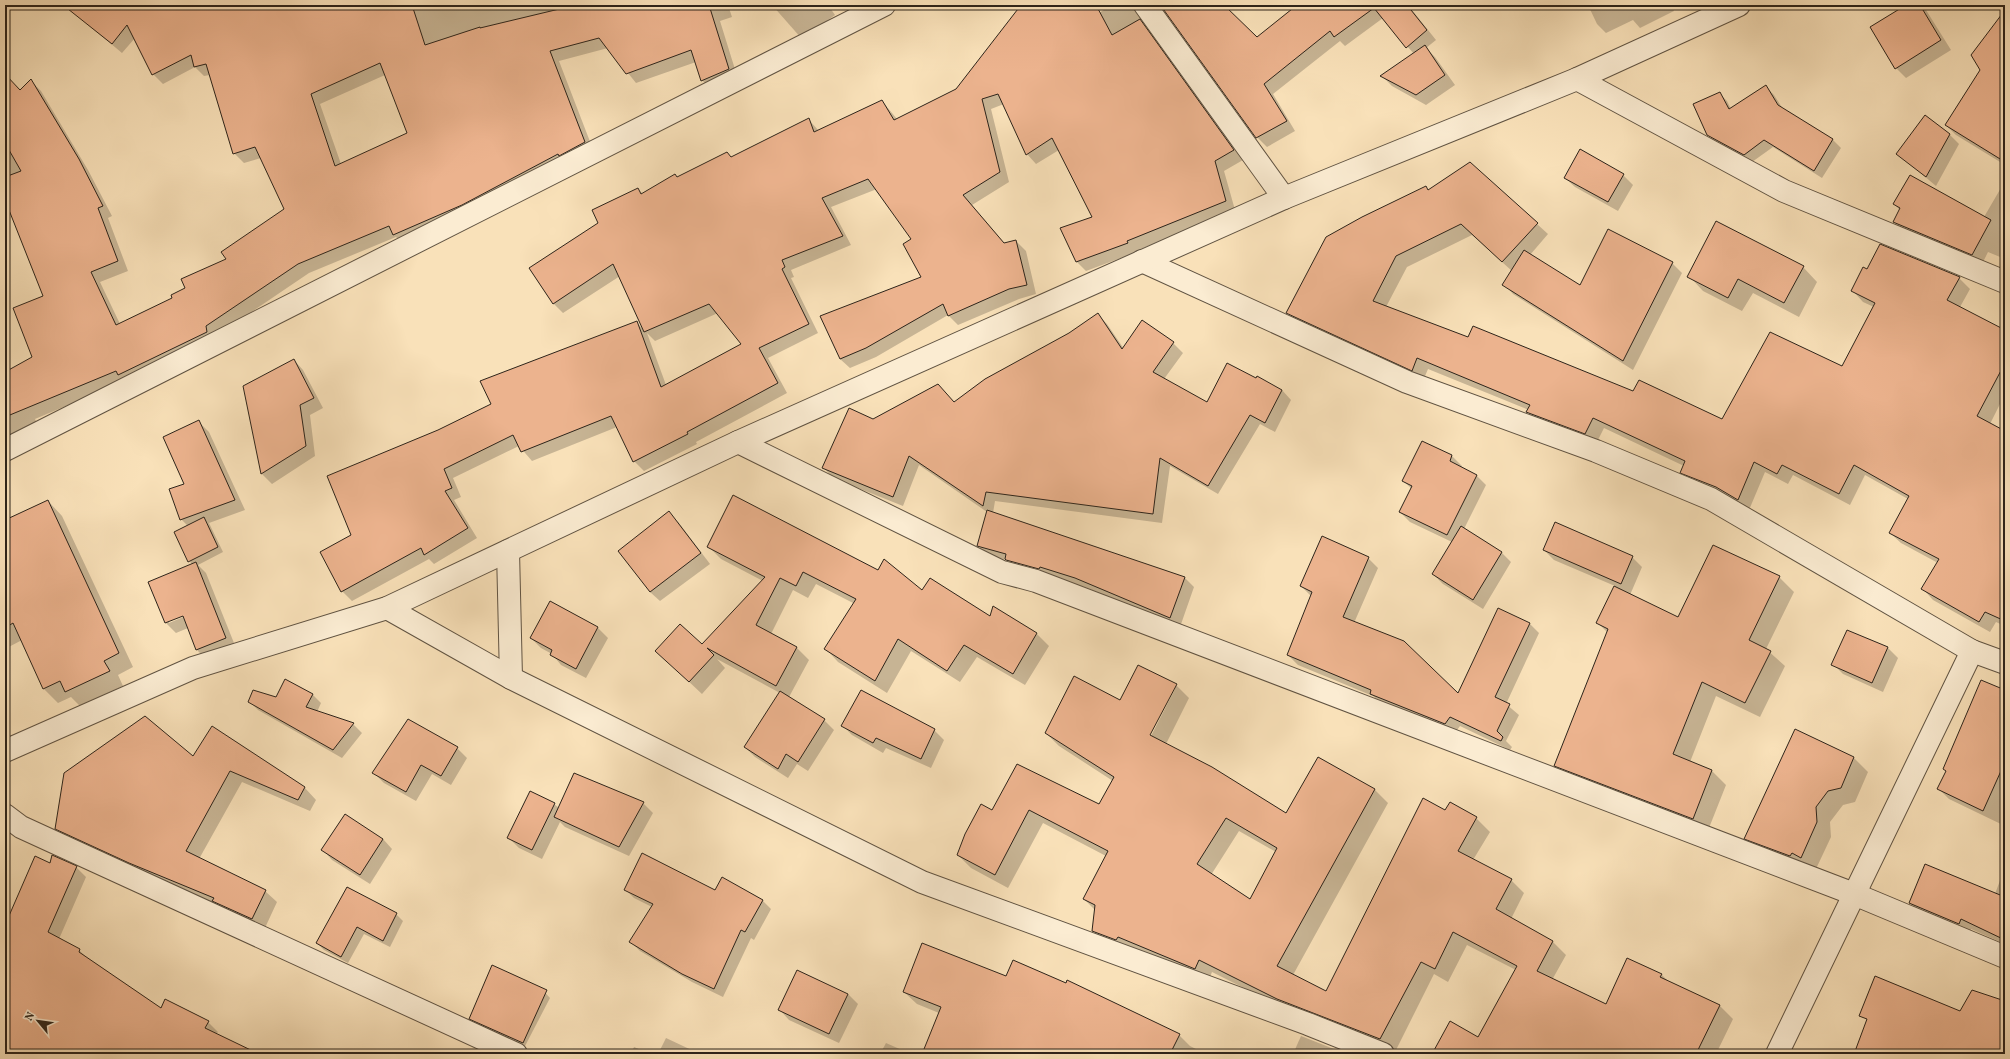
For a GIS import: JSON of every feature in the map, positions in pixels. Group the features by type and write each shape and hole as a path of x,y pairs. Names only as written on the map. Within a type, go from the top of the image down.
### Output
{"street":[{"path":"5,450 884,5"},
{"path":"1145,5 1284,198"},
{"path":"5,751 193,668 387,608 738,442 1142,261 1284,198 1577,79 1739,5"},
{"path":"1577,79 1784,191 2005,282"},
{"path":"1142,261 1407,382 1596,451 1712,499 1972,651 2005,663"},
{"path":"738,442 1002,572 1036,581 1854,894 2005,957"},
{"path":"508,551 511,678"},
{"path":"387,608 511,678 922,882 1301,1022 1383,1054"},
{"path":"1777,1054 1972,651"},
{"path":"5,815 21,827 516,1054"}],"building":[{"path":"63,5 412,5 425,45 480,27 576,5 709,5 729,69 701,81 691,50 626,74 599,38 550,51 585,142 559,156 558,154 462,205 393,235 389,226 298,264 206,326 207,332 118,375 116,371 5,417 5,372 32,357 13,308 43,296 5,200 5,177 21,171 5,143 5,74 20,90 31,79 79,159 103,206 98,208 118,261 91,272 116,325 172,298 171,295 185,288 181,279 226,259 221,252 284,209 255,147 233,154 206,64 194,67 191,55 152,75 127,25 112,44","holes":["380,63 407,133 335,166 311,94"]},
{"path":"1021,5 1096,5 1112,35 1140,19 1234,150 1215,161 1226,201 1127,241 1128,243 1076,262 1060,228 1092,217 1052,138 1026,155 998,94 982,99 1000,172 963,195 1004,243 1016,240 1027,285 1009,289 948,316 943,304 866,348 840,359 820,316 921,277 903,244 911,239 868,179 822,198 843,236 782,260 785,267 782,269 809,324 759,348 778,383 687,432 688,434 633,462 611,416 521,452 513,435 444,469 452,488 445,491 468,528 424,555 421,548 341,592 320,552 351,535 327,476 438,430 491,404 480,381 637,321 661,387 741,344 709,304 644,332 613,264 553,304 529,268 598,223 592,210 638,188 641,194 675,174 677,177 727,152 731,157 809,118 814,132 882,100 894,120 956,89"},
{"path":"1224,5 1257,37 1297,5 1407,5 1427,30 1406,48 1374,8 1334,37 1330,31 1264,84 1287,121 1256,138 1161,6"},
{"path":"1906,5 1920,5 1941,40 1895,69 1870,27"},
{"path":"2005,10 2005,162 1945,125 1980,70 1971,55"},
{"path":"1425,45 1445,75 1416,95 1380,76"},
{"path":"1766,85 1778,105 1833,139 1814,171 1764,140 1744,155 1707,135 1693,104 1720,92 1729,109"},
{"path":"1925,115 1950,134 1926,177 1896,154"},
{"path":"1580,149 1624,174 1608,202 1564,178"},
{"path":"1470,162 1538,223 1502,262 1461,224 1396,256 1373,301 1468,337 1473,326 1633,391 1639,380 1722,419 1770,332 1842,366 1875,303 1851,291 1863,267 1867,269 1880,244 1960,277 1947,300 2005,330 2005,363 1977,416 2005,431 2005,621 1985,612 1979,622 1921,589 1939,559 1889,533 1909,496 1854,465 1839,494 1782,465 1777,474 1754,462 1738,500 1716,487 1680,473 1685,461 1593,418 1585,434 1526,412 1530,405 1417,358 1412,371 1286,313 1326,237 1362,217 1426,186 1428,190"},
{"path":"1910,175 1991,220 1972,255 1893,222 1900,208 1893,204"},
{"path":"1716,221 1804,266 1784,303 1738,279 1728,298 1687,277"},
{"path":"1608,229 1673,262 1623,361 1502,285 1524,250 1580,285"},
{"path":"1098,313 1122,349 1142,320 1174,342 1153,372 1207,402 1227,363 1256,378 1257,376 1282,390 1265,423 1250,415 1208,486 1160,458 1153,514 986,492 983,506 909,456 893,497 822,468 849,408 873,419 938,384 954,402 985,379 1069,333"},
{"path":"294,359 314,398 300,405 306,446 261,474 243,386"},
{"path":"199,420 235,500 180,520 169,489 184,484 163,437"},
{"path":"1422,441 1452,455 1450,461 1477,475 1447,535 1399,512 1412,486 1402,481"},
{"path":"733,495 878,570 884,559 922,590 930,578 990,616 993,606 1037,633 1013,674 964,645 947,671 898,639 875,681 824,649 856,599 803,572 796,586 780,578 756,625 797,647 776,686 707,648 714,655 689,682 655,651 680,624 702,644 765,577 707,547"},
{"path":"48,500 119,653 104,661 110,671 65,692 60,681 43,689 13,623 5,628 5,520"},
{"path":"987,510 1185,577 1170,618 1075,578 1040,567 1039,569 1006,560 1006,554 977,546"},
{"path":"669,511 701,553 650,592 618,551"},
{"path":"204,517 218,547 188,562 174,532"},
{"path":"1555,522 1633,556 1621,584 1543,550"},
{"path":"1461,526 1502,552 1473,600 1432,574"},
{"path":"1322,536 1369,557 1343,617 1404,641 1458,693 1498,608 1530,623 1495,697 1510,704 1497,731 1503,737 1501,741 1450,717 1445,724 1370,694 1371,690 1287,655 1312,592 1300,586"},
{"path":"1713,545 1780,576 1749,640 1771,651 1745,703 1702,682 1673,754 1712,770 1693,819 1554,766 1608,629 1596,623 1614,586 1678,617"},
{"path":"196,562 226,638 196,650 183,616 165,623 148,582"},
{"path":"550,601 598,627 576,669 550,655 552,650 530,638"},
{"path":"1847,630 1888,647 1872,683 1831,665"},
{"path":"1138,665 1177,684 1150,735 1212,767 1286,813 1318,757 1375,789 1277,966 1326,991 1423,798 1445,810 1450,802 1477,817 1458,851 1512,879 1496,909 1553,941 1537,971 1606,1004 1627,958 1662,974 1660,977 1720,1005 1696,1054 1432,1054 1450,1021 1478,1037 1517,966 1453,932 1435,969 1421,962 1380,1039 1277,999 1199,960 1195,969 1118,937 1116,940 1092,931 1095,905 1083,899 1108,851 1029,810 995,875 957,855 965,834 981,804 992,810 1017,764 1099,804 1114,777 1045,733 1074,676 1120,700","holes":["1226,818 1277,848 1250,899 1197,864"]},
{"path":"285,679 313,694 306,707 354,723 333,750 248,702 253,690 276,697"},
{"path":"1981,680 2005,690 2005,762 1983,811 1937,789 1946,771 1943,769"},
{"path":"861,690 935,729 921,759 876,738 873,743 841,726"},
{"path":"780,691 825,719 798,762 786,754 778,769 744,747"},
{"path":"145,716 193,756 212,726 305,787 298,800 230,771 186,851 266,890 252,919 212,901 214,898 129,863 55,829 64,773"},
{"path":"408,719 458,747 441,776 421,765 406,792 372,773"},
{"path":"1795,729 1854,757 1841,788 1828,791 1816,807 1817,822 1801,858 1792,853 1790,856 1744,839"},
{"path":"574,773 644,802 619,847 554,817"},
{"path":"530,791 555,803 532,850 507,838"},
{"path":"345,814 383,839 360,875 321,850"},
{"path":"642,853 715,890 722,877 763,900 745,932 741,930 714,989 682,974 629,942 653,904 624,890"},
{"path":"52,855 77,866 48,932 80,949 79,952 161,1008 165,999 209,1021 205,1028 259,1054 5,1054 5,925 35,856 50,863"},
{"path":"1925,864 2005,897 2005,940 1961,919 1959,924 1909,903"},
{"path":"347,887 397,913 383,941 357,927 341,957 316,943"},
{"path":"922,943 1006,976 1013,960 1066,983 1067,980 1180,1034 1170,1054 922,1054 941,1007 903,992"},
{"path":"492,965 547,990 523,1043 469,1019"},
{"path":"797,970 848,994 829,1034 778,1010"},
{"path":"1875,976 1960,1011 1972,990 2005,1001 2005,1054 1854,1054 1867,1019 1859,1016"}]}
